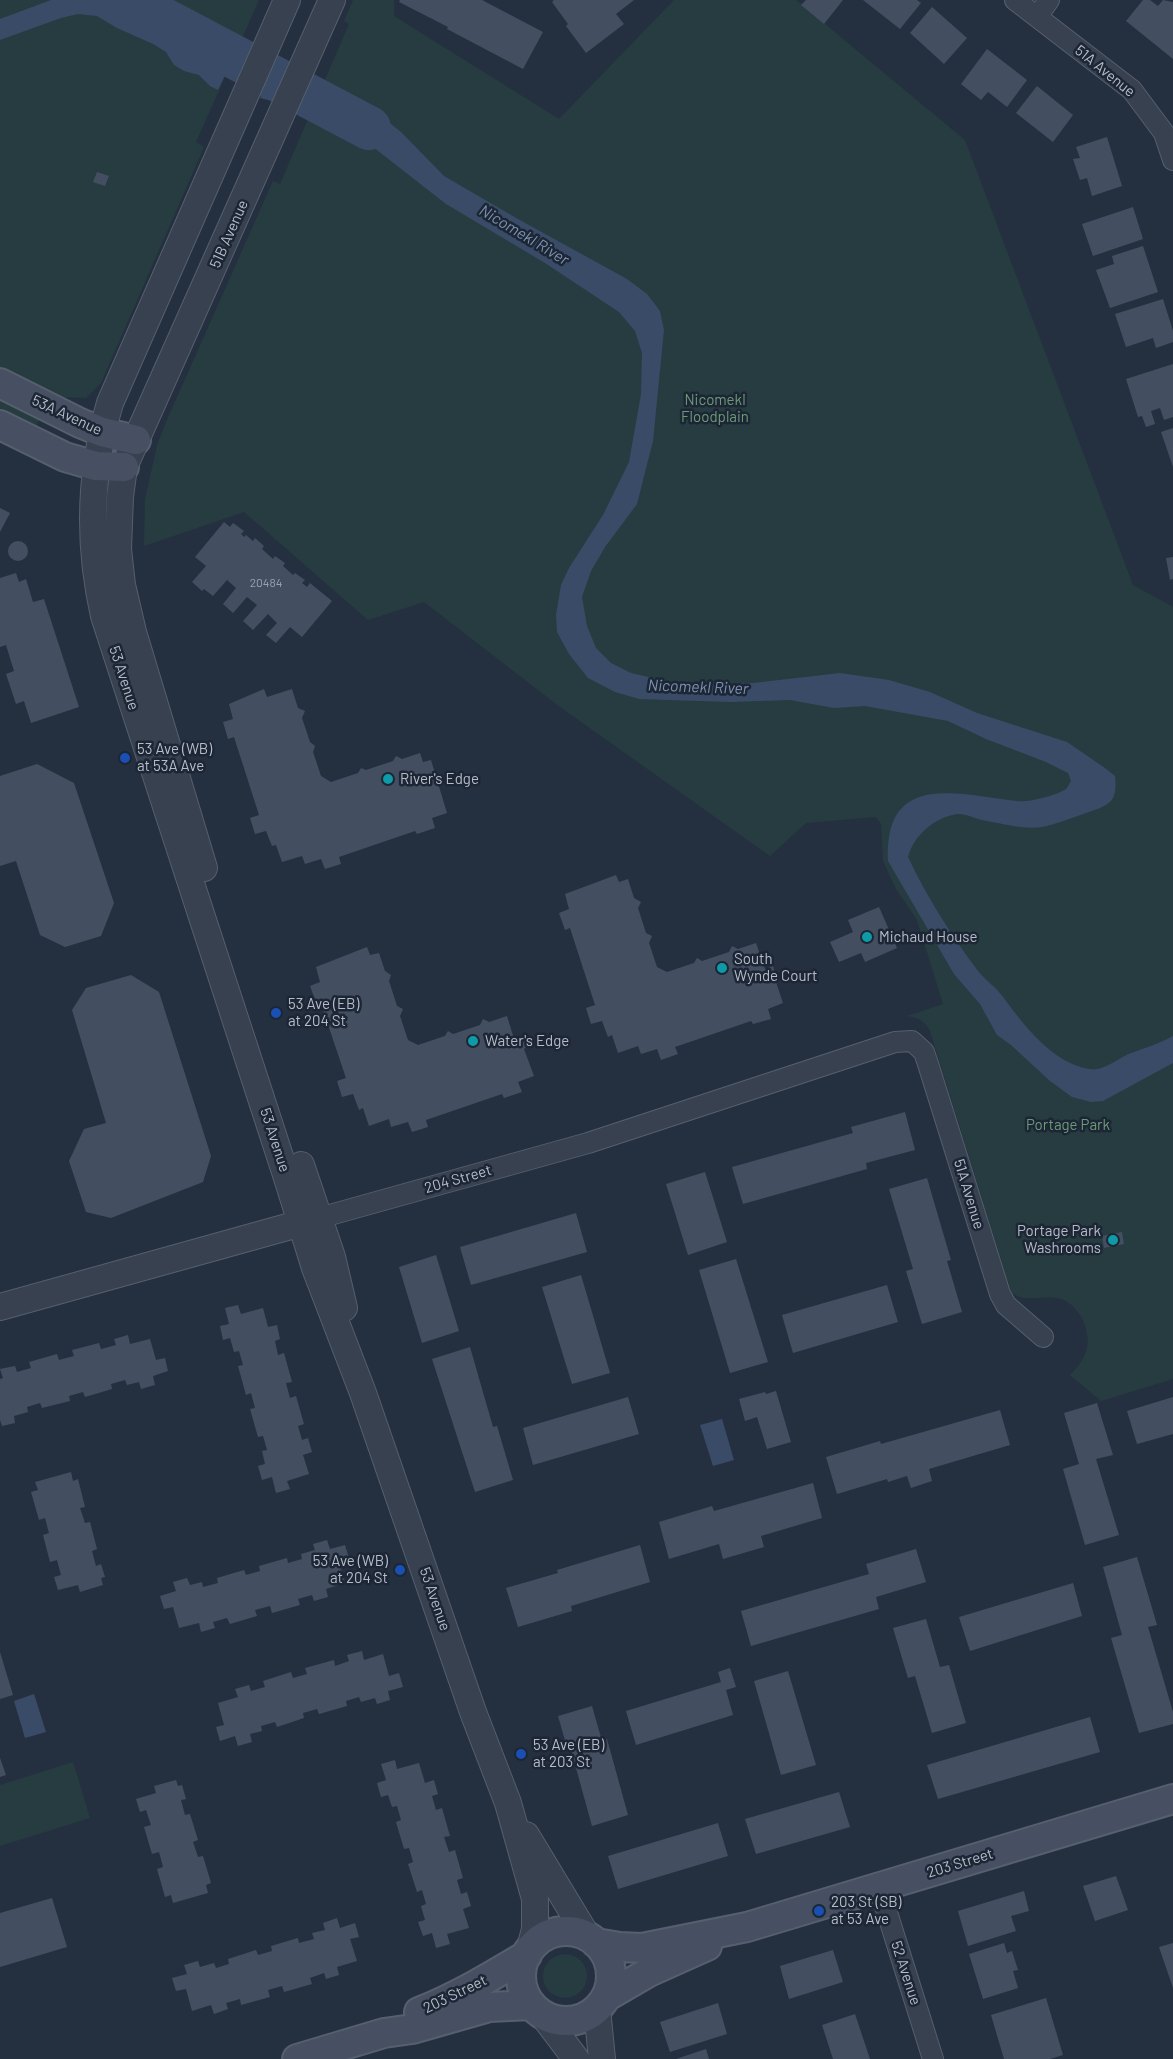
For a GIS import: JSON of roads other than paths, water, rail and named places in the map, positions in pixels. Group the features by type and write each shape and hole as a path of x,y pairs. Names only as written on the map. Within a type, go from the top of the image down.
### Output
{"main road":[{"name":"53A Avenue","path":"0,383 102,432 136,440"},
{"path":"0,425 65,457 96,465 124,467"},
{"name":"203 Street","path":"592,1939 620,1947 642,1948 747,1926 1173,1799"},
{"name":"203 Street","path":"601,2003 649,1972 747,1926"},
{"path":"569,1931 592,1939 606,1954 610,1968 611,1983 601,2003 585,2017 570,2021 556,2020 537,2010 524,1992 521,1977 523,1962 528,1952 541,1939 554,1932 569,1931"},
{"name":"203 Street","path":"384,2033 406,2018 444,2002 528,1952"},
{"name":"203 Street","path":"297,2059 384,2033 412,2029 489,2007 537,2010"}],"street":[{"path":"96,465 102,432 113,395 288,0"},
{"name":"51A Avenue","path":"1015,0 1132,90 1164,133 1173,160"},
{"path":"1037,17 1049,0"},
{"name":"51B Avenue","path":"124,467 329,7"},
{"name":"53 Avenue","path":"96,465 93,550 96,582 104,616 310,1220 332,1257 363,1393"},
{"name":"53 Avenue","path":"124,467 120,497 118,549 122,585 133,632 310,1220 315,1268 363,1393 473,1712 508,1803 535,1899 535,1929 528,1952"},
{"name":"51A Avenue","path":"912,1041 924,1052 1000,1294 1006,1305 1043,1336"},
{"name":"204 Street","path":"0,1307 588,1143 895,1042 912,1041"},
{"name":"53 Avenue","path":"508,1803 592,1939"},
{"name":"52 Avenue","path":"879,1887 933,2059"},
{"path":"601,2003 602,2059"},
{"path":"537,2010 576,2059"}],"water":[{"path":"51,0 137,0 170,16 191,32 238,48 218,90 210,86 199,75 184,71 174,65 166,52 153,44 97,16 78,14 61,18 0,40 0,19"},
{"path":"278,59 288,65 272,101 260,98"},
{"path":"322,86 372,109 401,132 444,176 627,279 647,294 660,311 664,330 653,441 637,504 605,547 591,571 582,597 587,626 596,648 611,663 631,673 670,682 704,685 753,683 840,673 889,680 930,692 977,713 1067,742 1105,768 1115,776 1116,785 1110,802 1101,808 1059,823 1035,828 1007,825 961,814 949,816 940,819 920,835 908,857 923,887 958,944 978,971 1000,993 1030,1031 1051,1051 1076,1065 1094,1069 1105,1067 1131,1053 1173,1036 1173,1063 1103,1101 1091,1102 1072,1097 997,1035 980,1004 954,974 888,861 890,832 898,812 912,800 929,795 950,793 1017,801 1035,800 1066,789 1071,781 1068,773 948,721 865,706 834,708 790,700 731,702 639,699 615,692 588,678 569,654 557,632 556,615 561,585 569,568 603,515 629,462 641,394 642,353 635,331 619,312 545,263 446,204 373,147 312,112"},
{"path":"722,1419 734,1460 713,1466 700,1425"},
{"path":"34,1694 46,1732 25,1738 14,1701"}],"waterway":[{"name":"Nicomekl River","path":"115,0 136,5 369,128"}],"place":[{"name":"53 Ave (WB) at 53A Ave","path":"125,758"},
{"name":"River's Edge","path":"388,779"},
{"name":"Michaud House","path":"867,937"},
{"name":"South Wynde Court","path":"722,968"},
{"name":"53 Ave (EB) at 204 St","path":"276,1013"},
{"name":"Water's Edge","path":"473,1041"},
{"name":"Portage Park Washrooms","path":"1113,1240"},
{"name":"53 Ave (WB) at 204 St","path":"400,1570"},
{"name":"53 Ave (EB) at 203 St","path":"521,1754"},
{"name":"203 St (SB) at 53 Ave","path":"819,1911"}],"park label":[{"name":"Nicomekl Floodplain","path":"715,408"},
{"name":"Portage Park","path":"1068,1125"}]}
